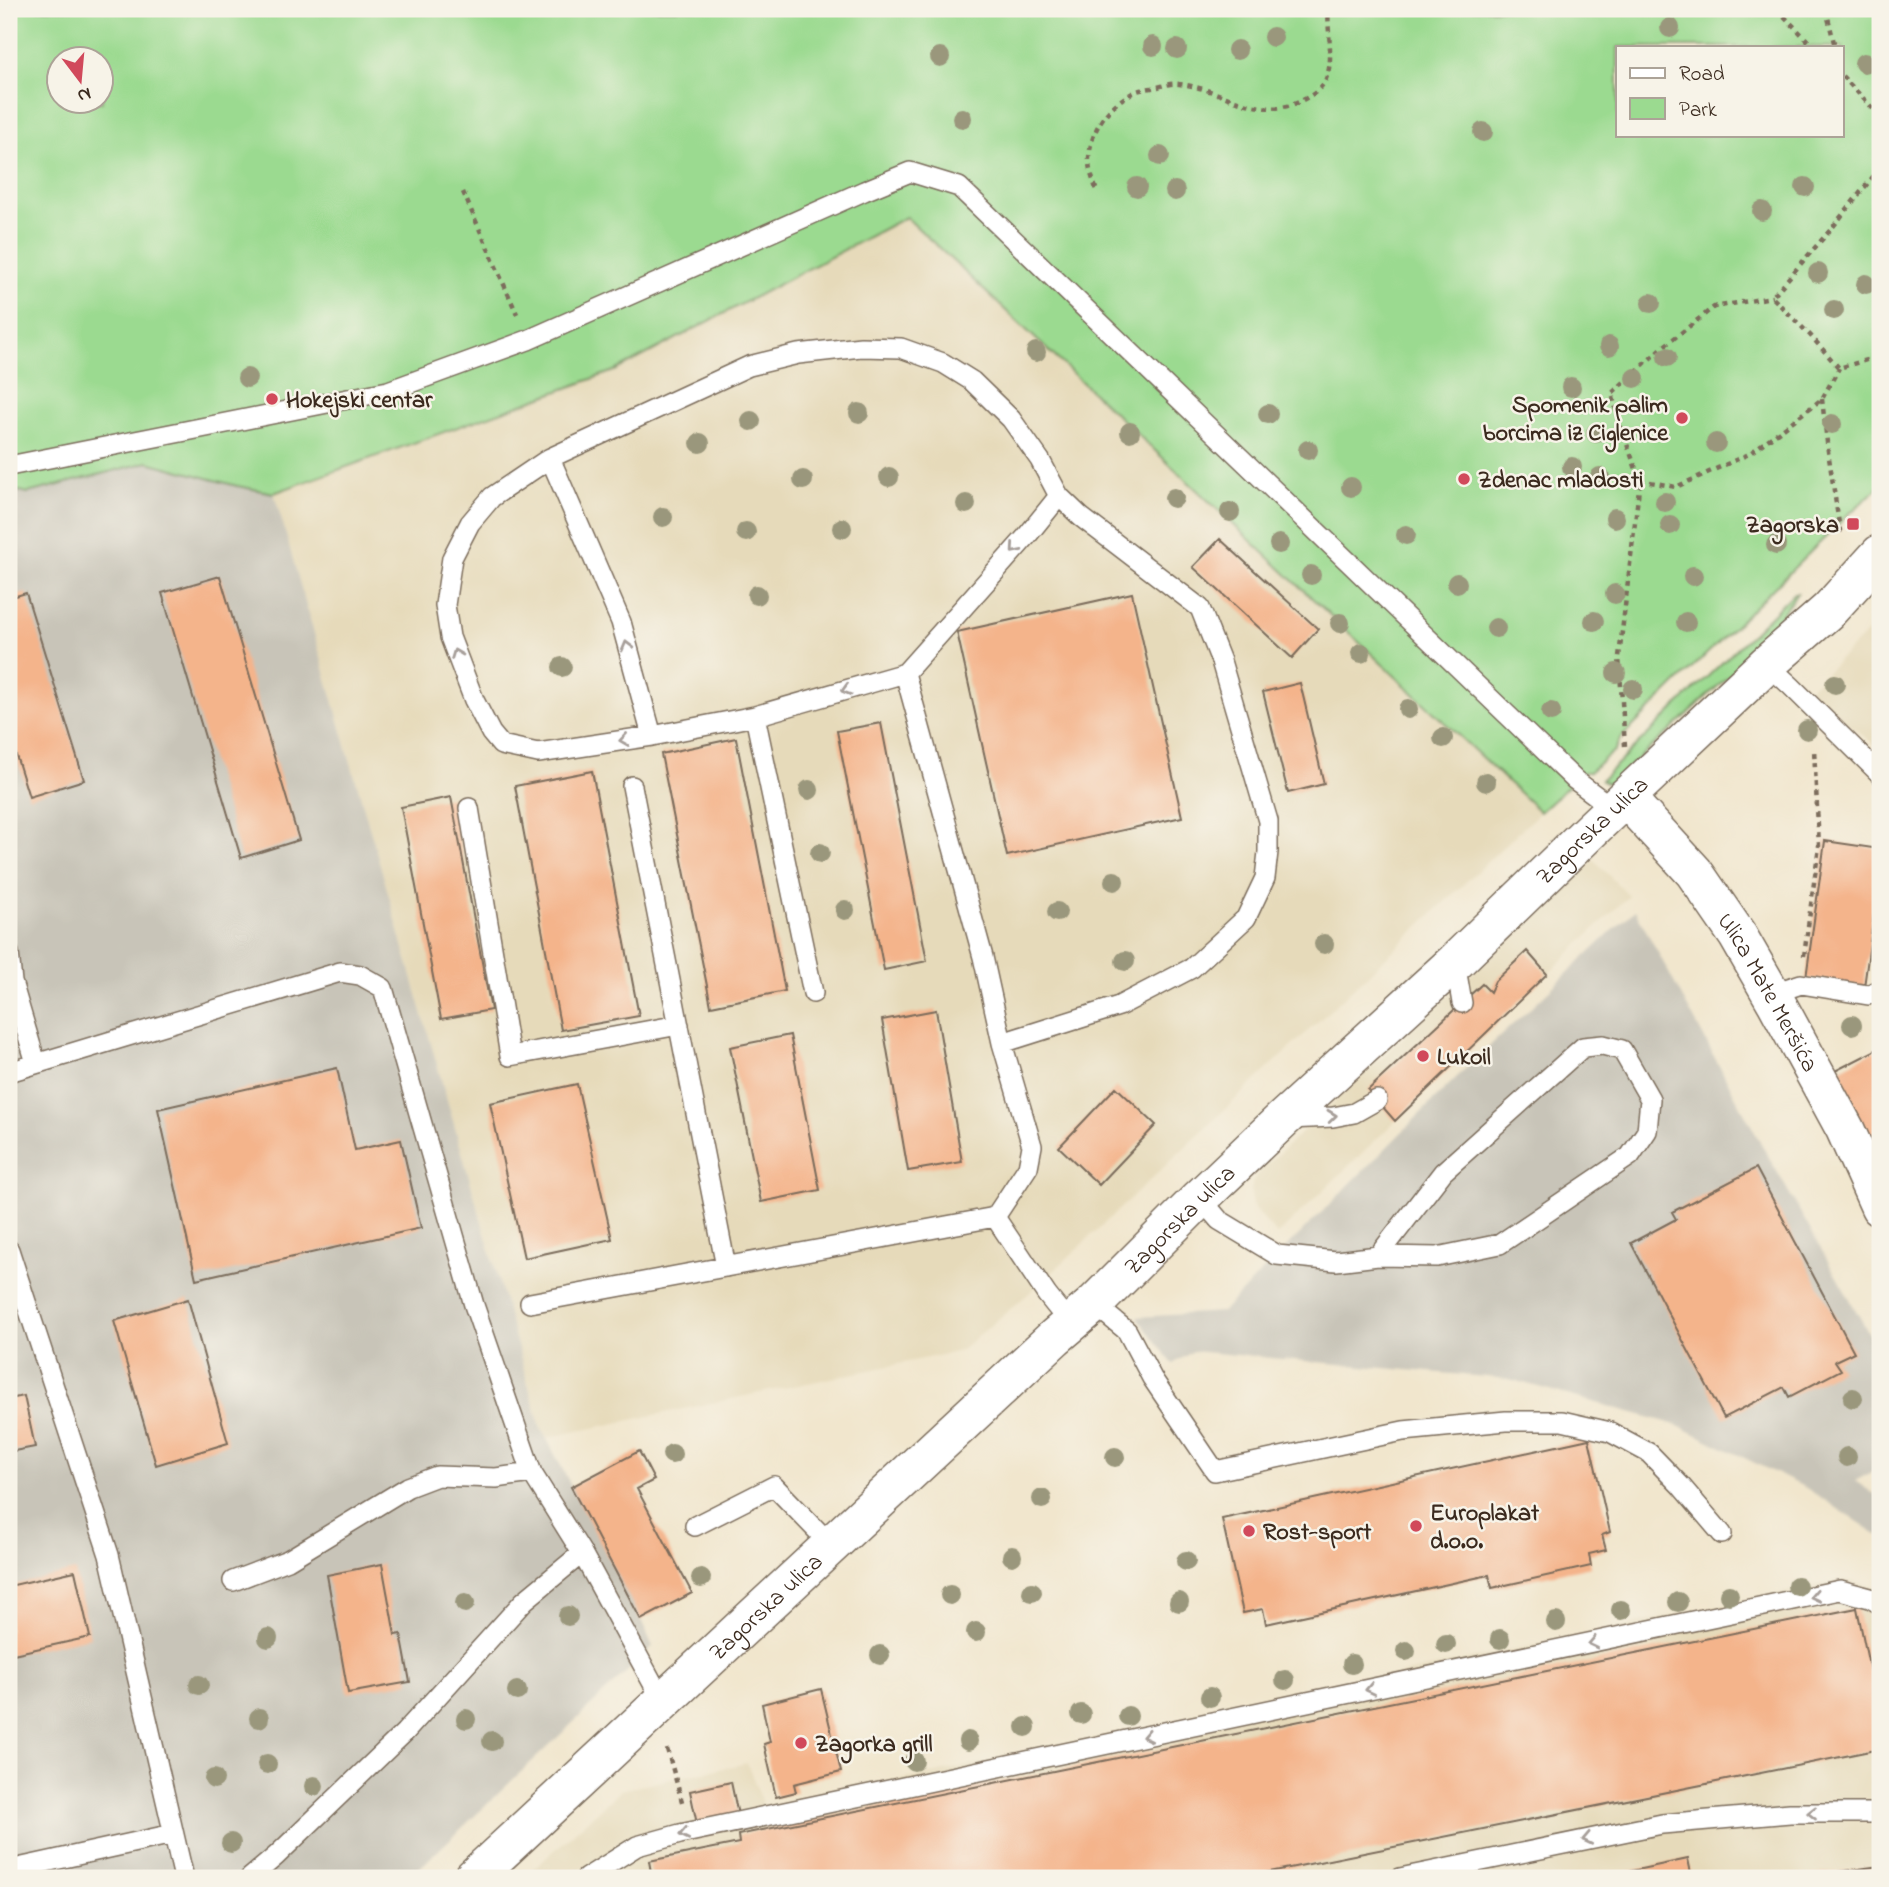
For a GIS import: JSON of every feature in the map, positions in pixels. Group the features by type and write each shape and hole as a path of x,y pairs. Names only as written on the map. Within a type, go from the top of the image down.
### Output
{"street":[{"name":"Zagorska ulica","path":"473,1878 1082,1314 1283,1119 1455,962 1767,664 1829,610 1880,554"},
{"name":"Ulica Mate Meršića","path":"1620,803 1694,872 1738,936 1786,989 1880,1207"}],"lane":[{"path":"9,466 388,391 528,340 910,172 959,187 1575,780 1620,803"},
{"path":"1002,1043 1119,1006 1192,968 1246,918 1265,878 1268,821 1221,661 1200,608 1102,534 1059,496 1040,460 1012,419 972,381 943,363 901,348 861,347 798,354 749,366 550,458 492,497 470,523 452,558 445,605 450,637 474,700 491,733 501,745 538,753 652,736 755,716 905,673 1059,496"},
{"path":"550,458 621,622 652,736"},
{"path":"1767,664 1880,774"},
{"path":"530,1303 995,1217 1028,1167 1032,1146 1002,1043 983,957 905,673"},
{"path":"755,716 813,993"},
{"path":"632,786 726,1267"},
{"path":"469,808 510,1056 679,1026"},
{"path":"9,953 12,982 36,1063"},
{"path":"1455,962 1462,1003"},
{"path":"9,1072 340,972 360,975 383,988 474,1305 532,1473 582,1553 663,1702"},
{"path":"1786,989 1868,995 1880,989"},
{"path":"1200,1198 1219,1220 1277,1255 1336,1261 1378,1256 1437,1257 1500,1244 1630,1156 1647,1131 1650,1099 1622,1050 1603,1045 1583,1047 1443,1172 1378,1256"},
{"path":"1283,1119 1333,1117 1354,1113 1377,1100"},
{"path":"995,1217 1047,1295 1082,1314 1127,1331 1152,1378 1215,1471 1403,1431 1506,1421 1562,1421 1609,1432 1649,1453 1722,1534"},
{"path":"9,1250 109,1555 184,1878"},
{"path":"233,1581 288,1560 408,1487 437,1476 496,1478 532,1473"},
{"path":"695,1526 774,1486 832,1546"},
{"path":"250,1878 405,1732 524,1601 582,1553"},
{"path":"586,1878 638,1846 691,1832 1840,1590 1870,1598 1880,1604"},
{"path":"1400,1878 1662,1824 1790,1813 1880,1813"},
{"path":"9,1870 173,1834"}],"path":[{"path":"1096,189 1089,157 1098,124 1120,101 1138,91 1174,83 1206,89 1227,99 1269,107 1285,107 1314,94 1323,85 1329,71 1329,9"},
{"path":"1777,9 1813,46"},
{"path":"1826,9 1835,46"},
{"path":"1843,77 1880,116"},
{"path":"1625,747 1619,657 1640,480 1619,422 1612,393 1663,346 1714,307 1772,297 1880,168"},
{"path":"463,192 528,340"},
{"path":"1772,297 1839,368"},
{"path":"1640,480 1676,487 1749,454 1822,399 1839,368 1880,356"},
{"path":"1822,399 1841,537"},
{"path":"1786,989 1819,846 1813,725 1816,710"},
{"path":"664,1741 691,1832"}],"shaded area":[{"path":"906,217 1540,812 1040,1284 960,1351 545,1438 274,493 617,370"},
{"path":"148,462 274,493 540,1426 653,1647 409,1878 9,1878 9,494 20,491 28,493"},
{"path":"1880,620 1880,749 1807,691"},
{"name":"Lukoil","path":"1594,860 1629,896 1277,1235 1255,1210 1252,1202 1251,1192 1257,1174"},
{"path":"1635,910 1758,1138 1880,1353 1880,1467 1855,1481 1880,1498 1880,1536 1806,1488 1677,1425 1509,1379 1193,1351 1173,1364 1137,1317 1222,1312 1463,1071"},
{"path":"1843,1580 1880,1588 1880,1878 524,1878 621,1790 747,1763 765,1809"}],"green space":[{"path":"9,9 1880,9 1880,486 1620,739 1615,750 1589,772 1584,772 1540,812 906,217 617,370 274,493 148,462 28,493 20,491 9,494"},
{"path":"1797,593 1753,653 1610,783 1601,780"}],"building":[{"path":"1220,539 1318,629 1292,658 1193,567"},
{"path":"220,576 299,840 241,858 162,593"},
{"path":"26,593 84,780 29,797 9,733 9,598"},
{"path":"1132,593 1182,817 1007,856 957,632"},
{"path":"1300,683 1324,784 1288,793 1263,692"},
{"path":"881,723 927,961 884,970 837,731"},
{"path":"736,738 785,991 711,1006 661,754"},
{"path":"592,771 639,1016 561,1030 515,786"},
{"path":"451,797 491,1010 441,1019 401,807"},
{"path":"1825,841 1880,849 1880,870 1864,987 1806,978"},
{"path":"1527,951 1547,974 1395,1121 1368,1090 1482,984 1490,992 1495,981"},
{"path":"936,1010 962,1162 908,1171 882,1020"},
{"path":"790,1035 820,1190 761,1202 730,1047"},
{"path":"1880,1048 1880,1170 1831,1073"},
{"path":"337,1068 355,1150 401,1140 421,1228 196,1279 158,1109"},
{"path":"577,1084 612,1239 524,1258 490,1103"},
{"path":"1116,1087 1156,1125 1099,1185 1059,1147"},
{"path":"1756,1168 1854,1352 1835,1361 1841,1370 1789,1397 1784,1387 1724,1418 1631,1243 1676,1219 1672,1212"},
{"path":"188,1299 228,1443 156,1465 114,1321"},
{"path":"24,1396 35,1447 9,1452 9,1399"},
{"name":"Europlakat d.o.o.","path":"1589,1439 1610,1532 1602,1535 1606,1550 1589,1554 1591,1566 1492,1588 1489,1575 1266,1624 1263,1609 1243,1613 1222,1519"},
{"path":"639,1451 654,1480 637,1489 692,1593 641,1620 571,1487"},
{"path":"382,1564 395,1635 401,1634 410,1682 348,1693 327,1575"},
{"path":"75,1571 90,1637 9,1655 9,1586"},
{"path":"1857,1608 1880,1719 1880,1749 1240,1878 652,1878 649,1861 739,1843 738,1835"},
{"name":"Zagorka grill","path":"821,1689 841,1772 794,1784 796,1792 776,1797 764,1744 770,1742 762,1704"},
{"path":"731,1782 738,1815 697,1824 690,1791"},
{"path":"1688,1859 1692,1878 1603,1878 1603,1877"},
{"path":"1880,1866 1880,1878 1803,1878 1803,1877"}],"place":[{"name":"Hokejski centar","path":"272,399"},
{"name":"Spomenik palim borcima iz Ciglenice","path":"1682,418"},
{"name":"Zdenac mladosti","path":"1464,479"},
{"name":"Zagorska","path":"1853,524"},
{"name":"Lukoil","path":"1423,1056"},
{"name":"Europlakat d.o.o.","path":"1416,1526"},
{"name":"Rost-sport","path":"1249,1531"},
{"name":"Zagorka grill","path":"801,1743"}]}
